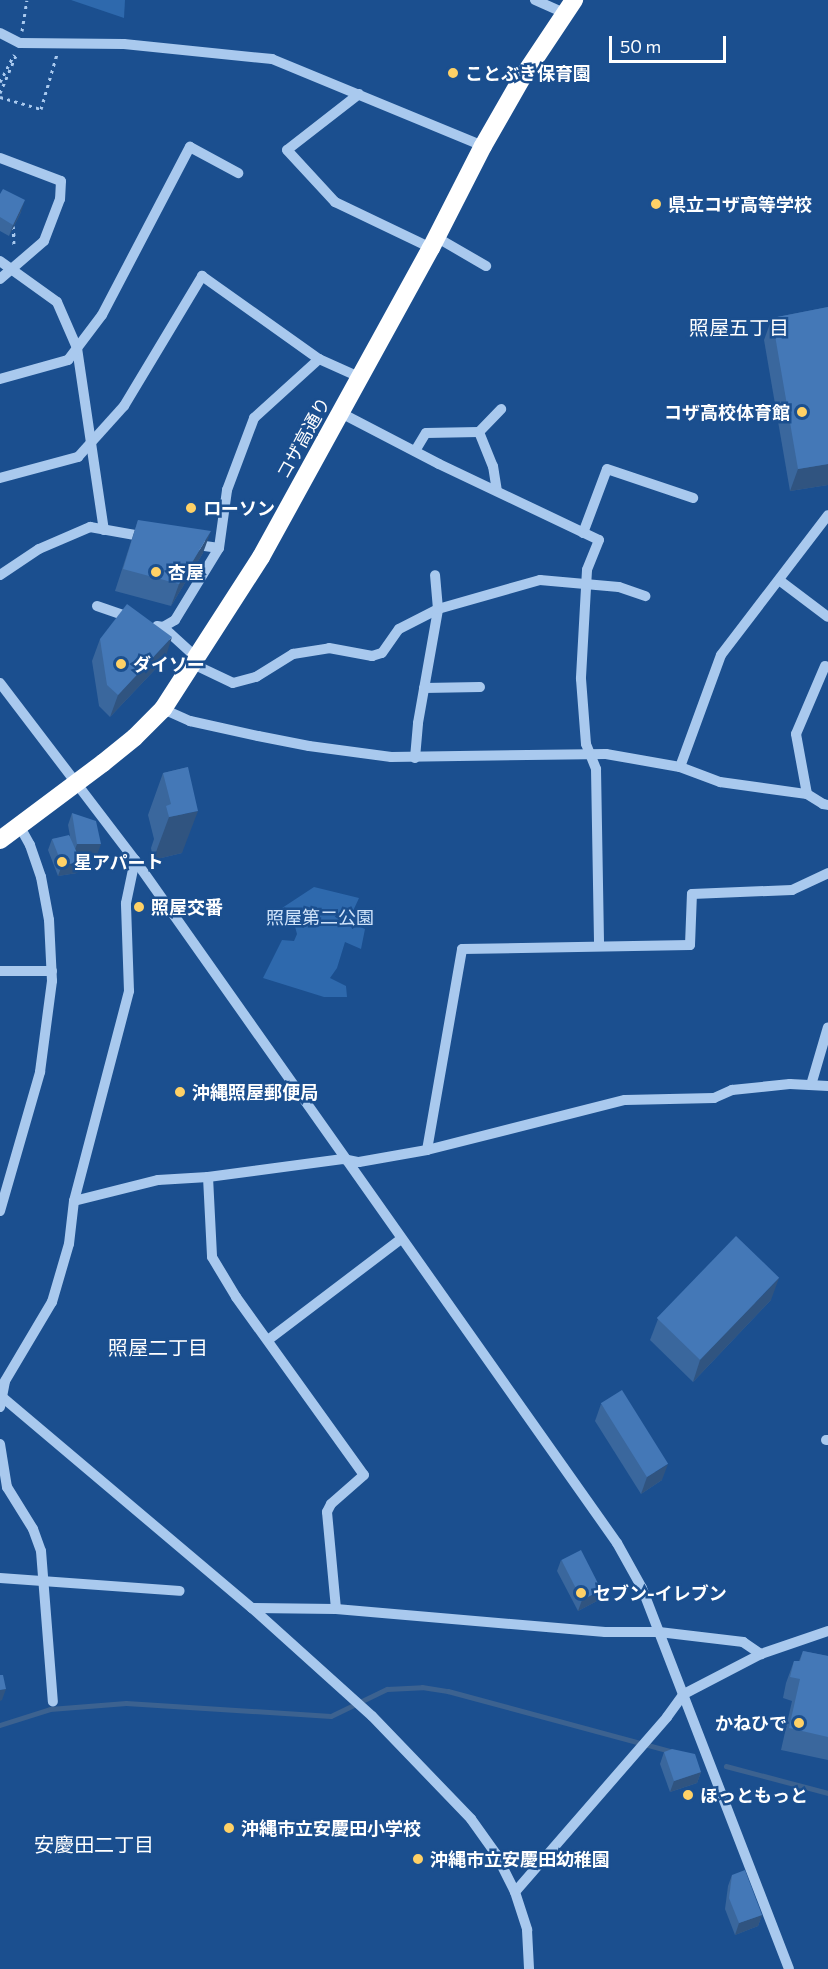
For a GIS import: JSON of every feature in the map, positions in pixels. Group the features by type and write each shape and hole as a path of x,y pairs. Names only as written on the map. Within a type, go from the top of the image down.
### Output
{"highway":[{"name":"コザ高通り","path":"0,840 135,737 163,709 250,576 341,413 483,146 569,7"}],"street":[{"path":"535,0 569,7"},
{"path":"0,33 20,43 124,44 272,59 483,146"},
{"path":"359,94 287,150 335,202 486,266"},
{"path":"0,379 68,360 102,315 190,147 238,173"},
{"path":"0,158 61,181 60,199 44,241 0,279"},
{"path":"0,261 57,302 77,348 104,530"},
{"path":"0,478 78,457 124,406 202,276 319,359 359,377"},
{"path":"163,627 175,620 219,548 227,490 254,418 319,359"},
{"path":"415,451 426,433 479,432 501,409"},
{"path":"341,413 598,540 587,570 581,679 584,726 596,769 598,946"},
{"path":"479,432 493,466 496,491"},
{"path":"583,533 607,469 693,498"},
{"path":"680,767 721,655 828,515"},
{"path":"0,575 39,549 90,527 161,539"},
{"path":"184,543 219,548"},
{"path":"415,758 438,609 435,575"},
{"path":"97,606 163,627 195,661 233,683 256,677 293,654 329,648 372,656 382,653 399,629 438,609 540,580 619,587 645,596"},
{"path":"779,580 828,617"},
{"path":"807,794 796,734 825,666"},
{"path":"0,683 135,860 343,1159 611,1534 642,1588 789,1969"},
{"path":"424,688 480,687"},
{"path":"163,709 190,721 309,746 415,758 606,754 680,767 720,782 807,794 825,805 828,817"},
{"path":"0,1211 40,1072 52,971 49,920 40,877 30,845 20,827"},
{"path":"0,1407 3,1379 52,1302 69,1244 74,1201 129,991 126,903 135,860"},
{"path":"427,1150 462,949 690,945 692,894 792,890 828,873"},
{"path":"0,971 52,971"},
{"path":"812,1085 828,1027"},
{"path":"74,1201 158,1180 208,1177 343,1159 359,1162 427,1150 625,1100 714,1098 732,1090 790,1084 828,1086"},
{"path":"208,1177 212,1257 236,1297 364,1475 331,1504 327,1512 336,1609"},
{"path":"268,1340 401,1239"},
{"path":"0,1397 252,1608 372,1716 471,1819 496,1854 515,1892 527,1930 529,1969"},
{"path":"0,1444 2,1476 6,1488 33,1529 41,1551 53,1702"},
{"path":"0,1578 180,1591"},
{"path":"252,1608 336,1609 605,1632 658,1632 742,1642 761,1654"},
{"path":"515,1892 667,1717 684,1694 761,1654 828,1631"}],"path":[{"path":"21,39 27,0"},
{"path":"0,82 19,46 0,95 41,109 59,46"},
{"path":"14,236 13,226 15,253"}],"green space":[{"path":"71,0 125,0 124,18"},
{"name":"照屋第二公園","path":"314,887 359,898 348,922 365,929 361,949 345,942 337,968 330,978 346,986 347,997 324,997 263,978 282,940 294,941 297,934 294,923 279,910"}],"building":[{"path":"3,189 25,200 13,225 0,217 0,194"},
{"name":"コザ高校体育館","path":"828,307 828,464 798,469 772,318"},
{"path":"138,520 211,531 179,584 123,569"},
{"path":"127,604 172,637 118,695 107,685 100,639"},
{"path":"188,767 198,811 169,817 166,806 171,804 163,773"},
{"path":"72,813 96,821 101,844 77,844"},
{"path":"69,835 81,862 62,865 52,839"},
{"path":"736,1236 779,1278 700,1360 657,1318"},
{"path":"622,1390 668,1464 647,1477 601,1403"},
{"path":"581,1550 601,1590 582,1600 561,1560"},
{"path":"803,1651 828,1656 828,1737 789,1728 800,1679 790,1677 794,1661 800,1661"},
{"path":"0,1675 3,1675 6,1689 0,1690"},
{"path":"672,1749 695,1754 701,1772 674,1781 664,1752"},
{"path":"745,1870 762,1915 739,1923 729,1898 732,1875"}],"waterway":[{"path":"0,1725 50,1709 126,1703 331,1716 387,1689 422,1687 448,1691 674,1752"},
{"path":"726,1766 828,1793"}],"place":[{"name":"ことぶき保育園","path":"453,73"},
{"name":"県立コザ高等学校","path":"656,204"},
{"name":"コザ高校体育館","path":"802,412"},
{"name":"ローソン","path":"191,508"},
{"name":"杏屋","path":"156,572"},
{"name":"ダイソー","path":"121,664"},
{"name":"星アパート","path":"62,862"},
{"name":"照屋交番","path":"139,907"},
{"name":"沖縄照屋郵便局","path":"180,1092"},
{"name":"セブン-イレブン","path":"581,1593"},
{"name":"かねひで","path":"799,1723"},
{"name":"ほっともっと","path":"688,1795"},
{"name":"沖縄市立安慶田小学校","path":"229,1828"},
{"name":"沖縄市立安慶田幼稚園","path":"418,1859"}],"district":[{"name":"照屋五丁目","path":"739,327"},
{"name":"照屋二丁目","path":"158,1347"},
{"name":"安慶田二丁目","path":"94,1844"}]}
